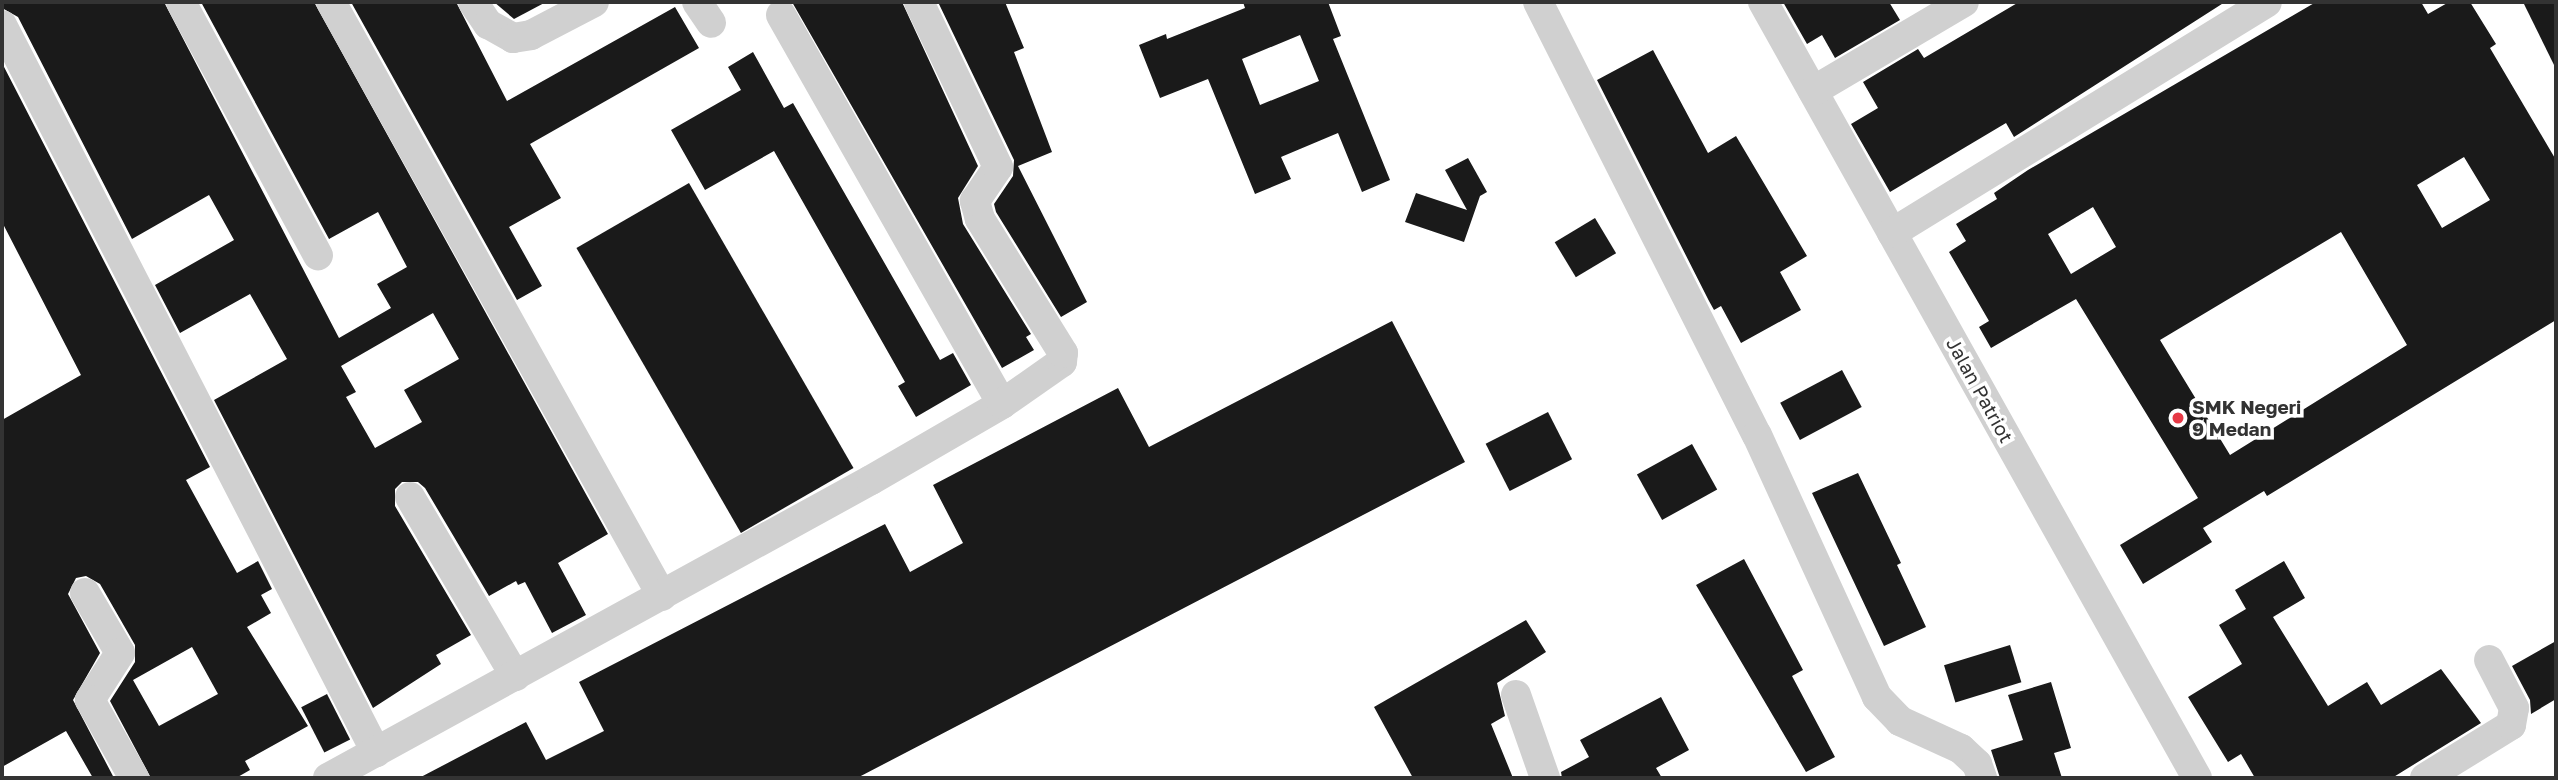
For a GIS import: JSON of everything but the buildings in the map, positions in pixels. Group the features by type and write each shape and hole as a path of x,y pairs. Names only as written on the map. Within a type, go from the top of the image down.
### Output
{"street":[{"path":"181,2 318,255"},
{"path":"331,2 663,596"},
{"path":"473,2 488,24 513,38 531,35 594,2"},
{"path":"328,778 663,596 1002,404 1058,367 1063,353 980,219 975,201 998,167 919,2"},
{"path":"1538,2 1757,435 1877,697 1900,721 1961,749 1977,764 1982,778"},
{"name":"Jalan Patriot","path":"1763,2 2197,778"},
{"path":"1813,91 1964,2"},
{"path":"1892,233 2267,2"},
{"path":"780,15 1002,404"},
{"path":"2,25 376,752"},
{"path":"410,497 515,676"},
{"path":"85,593 120,653 90,700 134,778"},
{"path":"2425,778 2511,724 2514,708 2489,660"},
{"path":"1516,695 1545,778"}],"place":[{"name":"SMK Negeri 9 Medan","path":"2178,418"}]}
